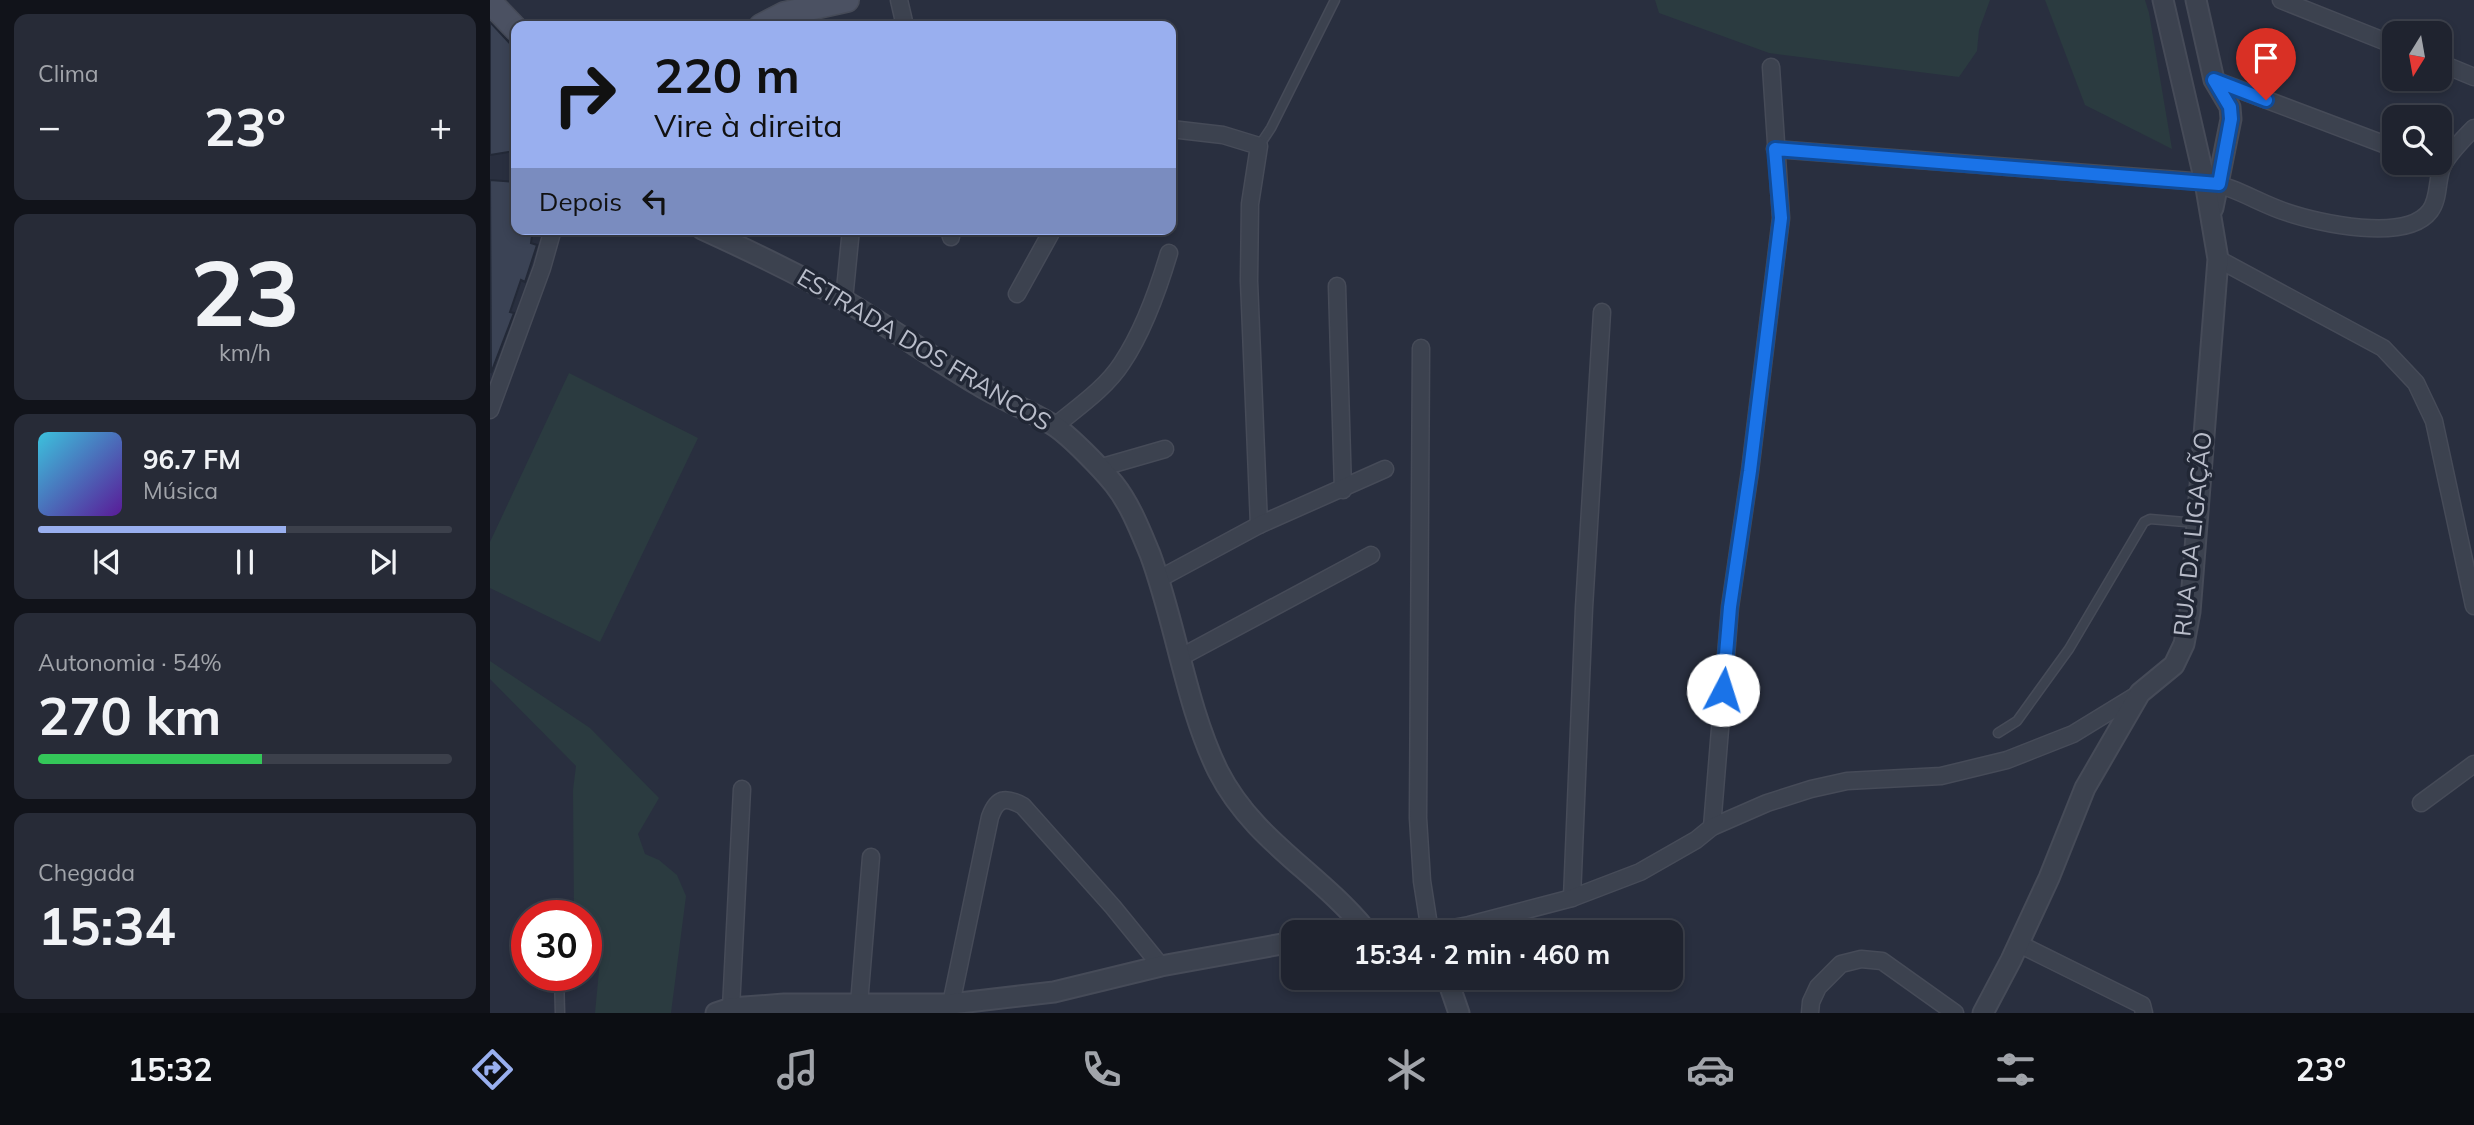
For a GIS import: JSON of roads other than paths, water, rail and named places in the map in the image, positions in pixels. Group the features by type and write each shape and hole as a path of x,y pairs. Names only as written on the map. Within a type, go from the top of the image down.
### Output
{"main road":[{"path":"766,21 779,7 847,0"},
{"path":"490,2 511,24"}],"street":[{"path":"899,0 904,21"},
{"name":"RUA DA LIGAÇÃO","path":"1983,1013 2049,878 2085,788 2140,693 2174,665 2184,644 2190,612 2218,260 2212,212 2212,183 2163,0"},
{"name":"RUA DA LIGAÇÃO","path":"2196,0 2214,80 2230,107 2231,119 2212,183"},
{"path":"2281,0 2382,40"},
{"path":"1712,827 1730,607 1750,471 1781,218 1771,67"},
{"path":"2452,68 2474,77"},
{"path":"2214,80 2382,143"},
{"path":"2452,150 2474,128"},
{"path":"1176,130 1223,135 1259,146 1250,204 1249,281 1259,525"},
{"path":"1775,149 2212,183 2283,211 2317,221 2389,229 2408,226 2431,211 2436,198 2437,175"},
{"path":"490,410 542,268 551,235"},
{"name":"ESTRADA DOS FRANCOS","path":"715,235 776,263 844,300 981,387 1055,426 1114,484 1129,508 1159,579 1202,733 1219,771 1238,804 1266,837 1339,900 1357,920"},
{"path":"844,300 850,235"},
{"path":"1017,294 1050,235"},
{"path":"1055,426 1101,387 1122,364 1158,292 1169,253"},
{"path":"2218,260 2383,348 2416,383 2434,421 2474,606"},
{"path":"1337,286 1343,489"},
{"path":"1572,898 1584,608 1602,312"},
{"path":"1421,348 1418,818 1422,880 1428,920"},
{"path":"1099,468 1165,449"},
{"path":"1159,579 1259,525 1384,469"},
{"path":"1181,657 1371,555"},
{"path":"1488,920 1572,898 1640,872 1712,827 1767,803 1811,789 1847,781 1941,776 2007,760 2073,734 2140,693"},
{"path":"2421,803 2474,764"},
{"path":"742,789 724,1010 783,1004 951,1004 1054,992 1161,966 1281,944"},
{"path":"951,1004 990,817 994,806 1003,800 1013,800 1023,806 1113,907 1161,966"},
{"path":"859,1004 871,857"},
{"path":"2019,944 2142,1005 2144,1013"},
{"path":"1810,1013 1811,1002 1818,987 1841,964 1861,959 1882,961 1955,1013"},
{"path":"1451,990 1459,1013"},
{"path":"783,1004 814,1013"}],"lane":[{"path":"1259,146 1271,128 1335,0"},
{"path":"1998,733 2017,721 2069,649 2144,522 2150,519 2197,523"},
{"path":"560,991 561,1013"}]}
